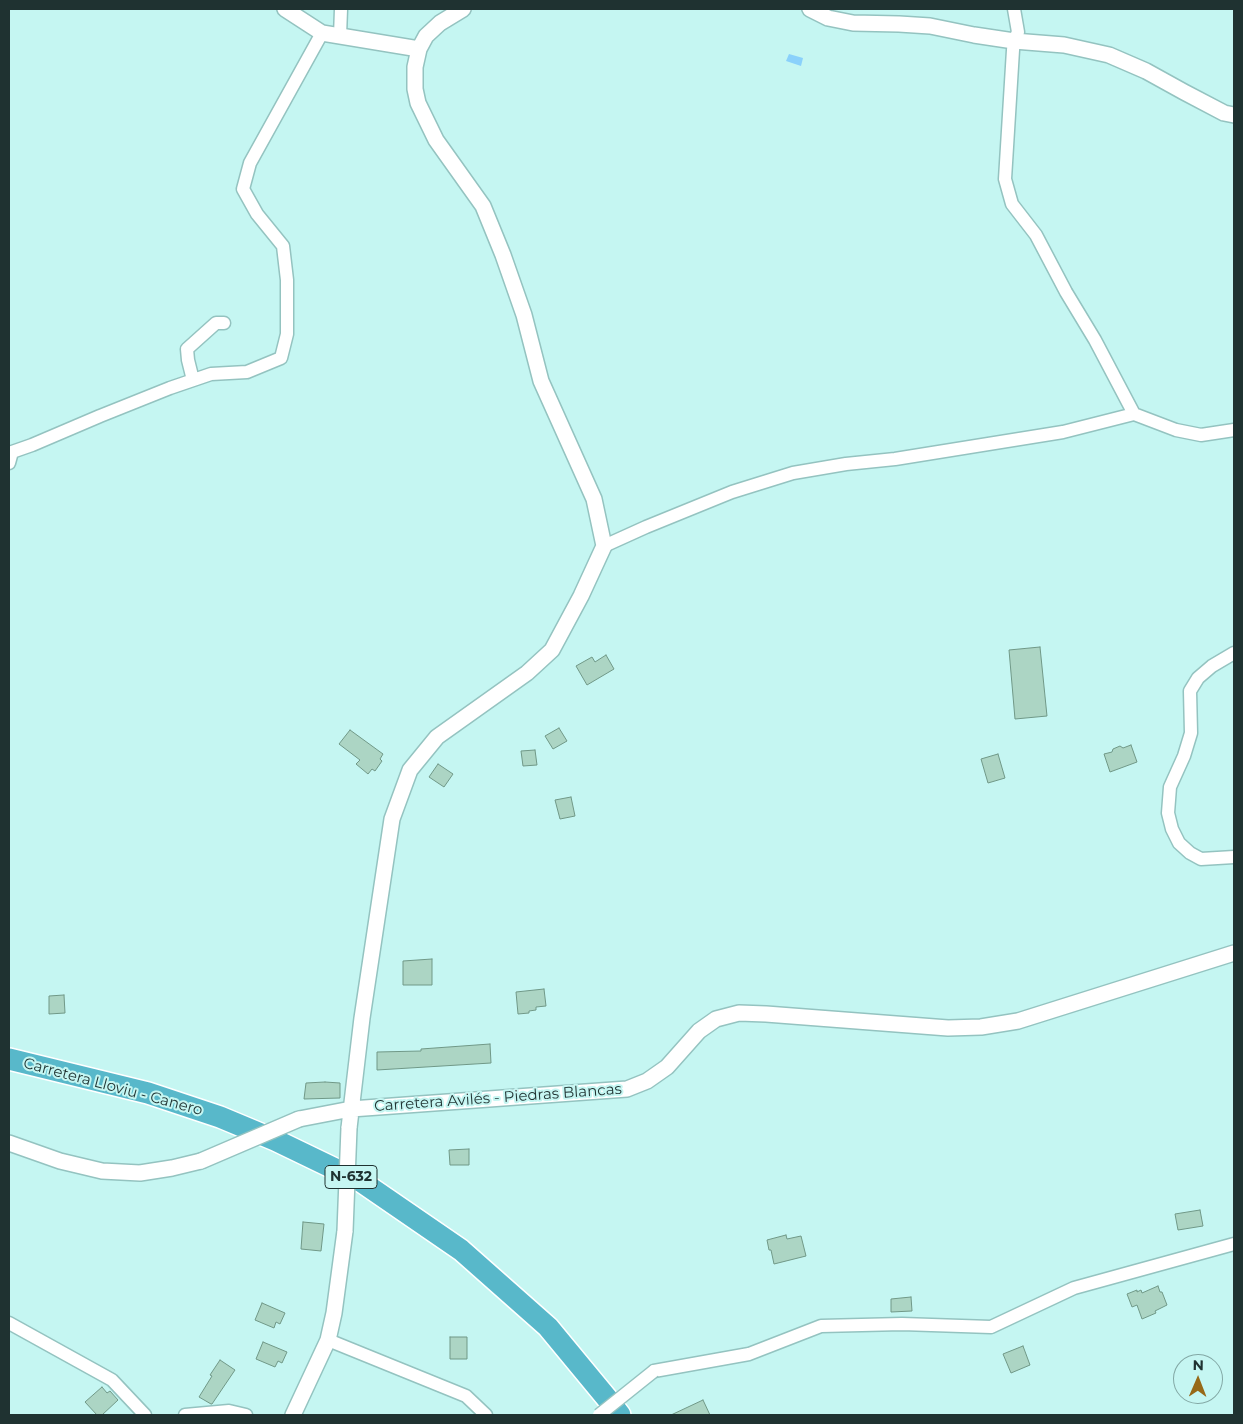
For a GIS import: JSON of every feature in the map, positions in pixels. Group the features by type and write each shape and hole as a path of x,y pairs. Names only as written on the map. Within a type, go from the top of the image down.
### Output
{"highway":[{"name":"Carretera Lloviu - Canero","path":"9,1059 148,1093 220,1117 275,1140 362,1182 461,1250 548,1327 620,1415"}],"street":[{"path":"285,9 322,33 419,49"},
{"path":"340,36 341,9"},
{"path":"293,1415 328,1340 334,1313 345,1231 351,1109 362,1018 392,819 410,770 437,737 527,673 552,650 581,596 604,546 594,499 541,380 524,315 503,255 482,206 436,140 418,102 415,89 415,67 419,49 426,36 440,23 463,9"},
{"path":"810,9 828,18 852,23 930,26 974,36 1014,42 1064,45 1109,55 1146,71 1224,113 1234,115"},
{"path":"1014,9 1018,32 1014,42 1004,179 1012,204 1036,235 1134,414"},
{"path":"9,463 12,452 193,380 211,374 247,372 281,358 287,334 287,280 283,246 257,214 243,189 250,163 322,33"},
{"path":"193,380 187,349 216,323 224,323"},
{"path":"604,546 732,492 794,473 1063,432 1134,414 1176,430 1201,435 1234,430"},
{"path":"1234,653 1212,666 1198,678 1190,691 1191,733 1184,756 1170,787 1168,813 1172,829 1179,843 1190,853 1201,859 1234,857"},
{"name":"Carretera Avilés - Piedras Blancas","path":"9,1143 60,1161 102,1171 140,1173 201,1161 299,1119 351,1109 627,1089 646,1081 667,1067 699,1032 716,1019 739,1013 948,1028 981,1027 1018,1021 1234,953"},
{"path":"599,1415 654,1371 749,1354 821,1326 902,1324 991,1327 1074,1288 1234,1244"},
{"path":"9,1323 112,1380 145,1415"},
{"path":"328,1340 466,1396 486,1415"},
{"path":"185,1415 229,1410 246,1415"}],"water":[{"path":"789,54 803,58 801,66 786,61"}],"building":[{"path":"1040,647 1047,716 1015,719 1009,650"},
{"path":"606,655 614,669 587,685 576,666 592,657 595,662"},
{"path":"559,728 567,741 553,749 545,736"},
{"path":"350,730 383,754 380,759 382,761 375,771 372,769 368,774 356,764 360,760 339,744"},
{"path":"1131,745 1137,762 1110,772 1104,754 1112,752 1113,749 1120,746 1123,748"},
{"path":"535,750 537,765 523,766 521,751"},
{"path":"998,754 1005,778 988,783 981,759"},
{"path":"438,764 453,774 444,787 429,777"},
{"path":"571,797 575,816 560,819 555,800"},
{"path":"432,959 432,985 403,985 403,961"},
{"path":"544,989 546,1006 536,1007 536,1010 529,1011 529,1013 518,1014 516,992"},
{"path":"64,995 65,1013 49,1014 49,996"},
{"path":"490,1044 491,1063 377,1070 377,1052 421,1051 421,1049"},
{"path":"306,1083 340,1083 340,1098 304,1099"},
{"path":"469,1149 469,1165 450,1165 449,1150"},
{"path":"1200,1210 1203,1226 1178,1230 1175,1214"},
{"path":"303,1222 324,1224 321,1251 301,1249"},
{"path":"786,1235 787,1239 801,1236 806,1256 774,1264 767,1240"},
{"path":"1158,1286 1167,1305 1155,1311 1156,1313 1142,1319 1137,1305 1132,1307 1127,1294 1137,1290 1137,1292 1141,1290 1142,1293"},
{"path":"911,1297 912,1311 891,1312 891,1299"},
{"path":"262,1303 285,1313 280,1324 276,1322 274,1328 255,1320"},
{"path":"450,1337 467,1337 467,1359 450,1359"},
{"path":"263,1342 287,1352 282,1363 278,1361 275,1367 256,1359"},
{"path":"1023,1346 1030,1365 1011,1373 1003,1354"},
{"path":"220,1360 235,1370 211,1404 199,1397"},
{"path":"102,1387 107,1393 110,1391 118,1400 102,1415 97,1415 85,1402"},
{"path":"703,1400 710,1415 671,1415"}]}
